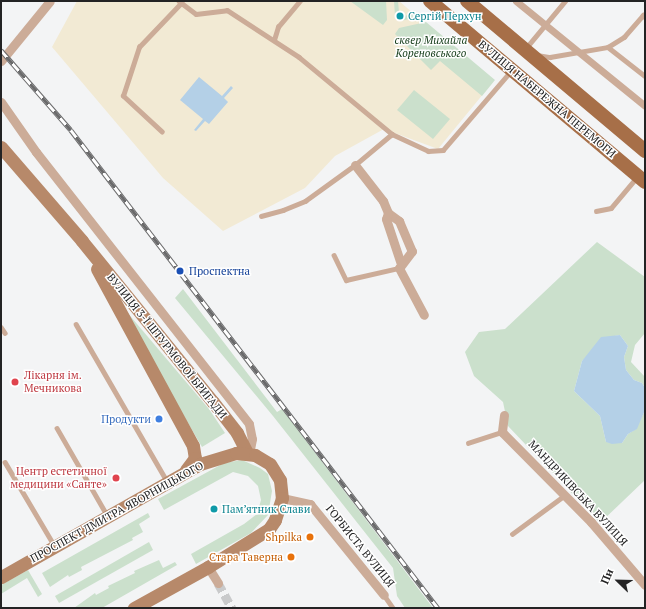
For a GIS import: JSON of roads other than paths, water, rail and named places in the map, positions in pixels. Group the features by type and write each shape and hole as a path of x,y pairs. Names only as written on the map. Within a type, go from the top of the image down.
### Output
{"main road":[{"name":"ВУЛИЦЯ НАБЕРЕЖНА ПЕРЕМОГИ","path":"430,1 641,179"},
{"path":"467,1 645,151"},
{"path":"571,119 586,101"},
{"name":"ВУЛИЦЯ 3-Ї ШТУРМОВОЇ БРИГАДИ","path":"1,147 82,241 237,433 248,453"},
{"name":"ВУЛИЦЯ 3-Ї ШТУРМОВОЇ БРИГАДИ","path":"82,241 193,446 195,458 184,473"},
{"name":"ПРОСПЕКТ ДМИТРА ЯВОРНИЦЬКОГО","path":"1,577 184,473 229,453 248,453 266,460 276,471 282,498"},
{"path":"134,608 208,567 269,529 275,520 282,498"}],"street":[{"path":"1,61 50,1"},
{"path":"516,1 645,106"},
{"path":"1,102 36,152 249,424 252,440 248,453"},
{"path":"355,165 383,201 388,213 399,221 412,251 400,266"},
{"path":"388,213 386,219 400,266 424,315"},
{"path":"502,432 504,415"},
{"name":"МАНДРИКІВСЬКА ВУЛИЦЯ","path":"502,432 565,496 645,585"},
{"name":"ГОРБИСТА ВУЛИЦЯ","path":"282,498 310,504 384,595"},
{"path":"208,567 218,583"}],"lane":[{"path":"274,40 278,27 300,1"},
{"path":"566,1 545,25 528,52 550,56 608,47 624,37 643,15 645,17"},
{"path":"162,132 123,96 140,46 180,2 196,14 227,10 299,57 392,134 428,151 443,150 512,70"},
{"path":"608,47 645,76"},
{"path":"260,216 283,210 304,201 355,165 392,134"},
{"path":"596,211 611,208 641,179"},
{"path":"334,255 346,280 400,266"},
{"path":"76,324 168,482"},
{"path":"1,327 5,333"},
{"path":"57,428 108,517"},
{"path":"468,443 502,432"},
{"path":"6,462 55,546"},
{"path":"512,534 565,496"},
{"name":"ГОРБИСТА ВУЛИЦЯ","path":"384,595 394,608"}],"water":[{"path":"199,77 222,96 231,86 233,88 224,98 228,102 209,124 205,121 196,131 194,130 203,119 180,100"},
{"path":"620,335 628,346 624,357 626,370 634,380 642,383 645,388 645,410 637,429 628,434 622,443 612,444 606,442 600,416 574,391 582,361 601,337"}],"tunnel":[{"path":"218,583 232,608"}],"railway":[{"path":"1,50 71,130 438,608"}],"place":[{"name":"Сергій Перхун","path":"400,16"},
{"name":"Проспектна","path":"180,271"},
{"name":"Лікарня ім. Мечникова","path":"15,382"},
{"name":"Продукти","path":"159,419"},
{"name":"Центр естетичної медицини «Санте»","path":"116,478"},
{"name":"Пам’ятник Слави","path":"214,509"},
{"name":"Shpilka","path":"310,537"},
{"name":"Стара Таверна","path":"291,557"}],"park label":[{"name":"сквер Михайла Кореновського","path":"431,47"}]}
